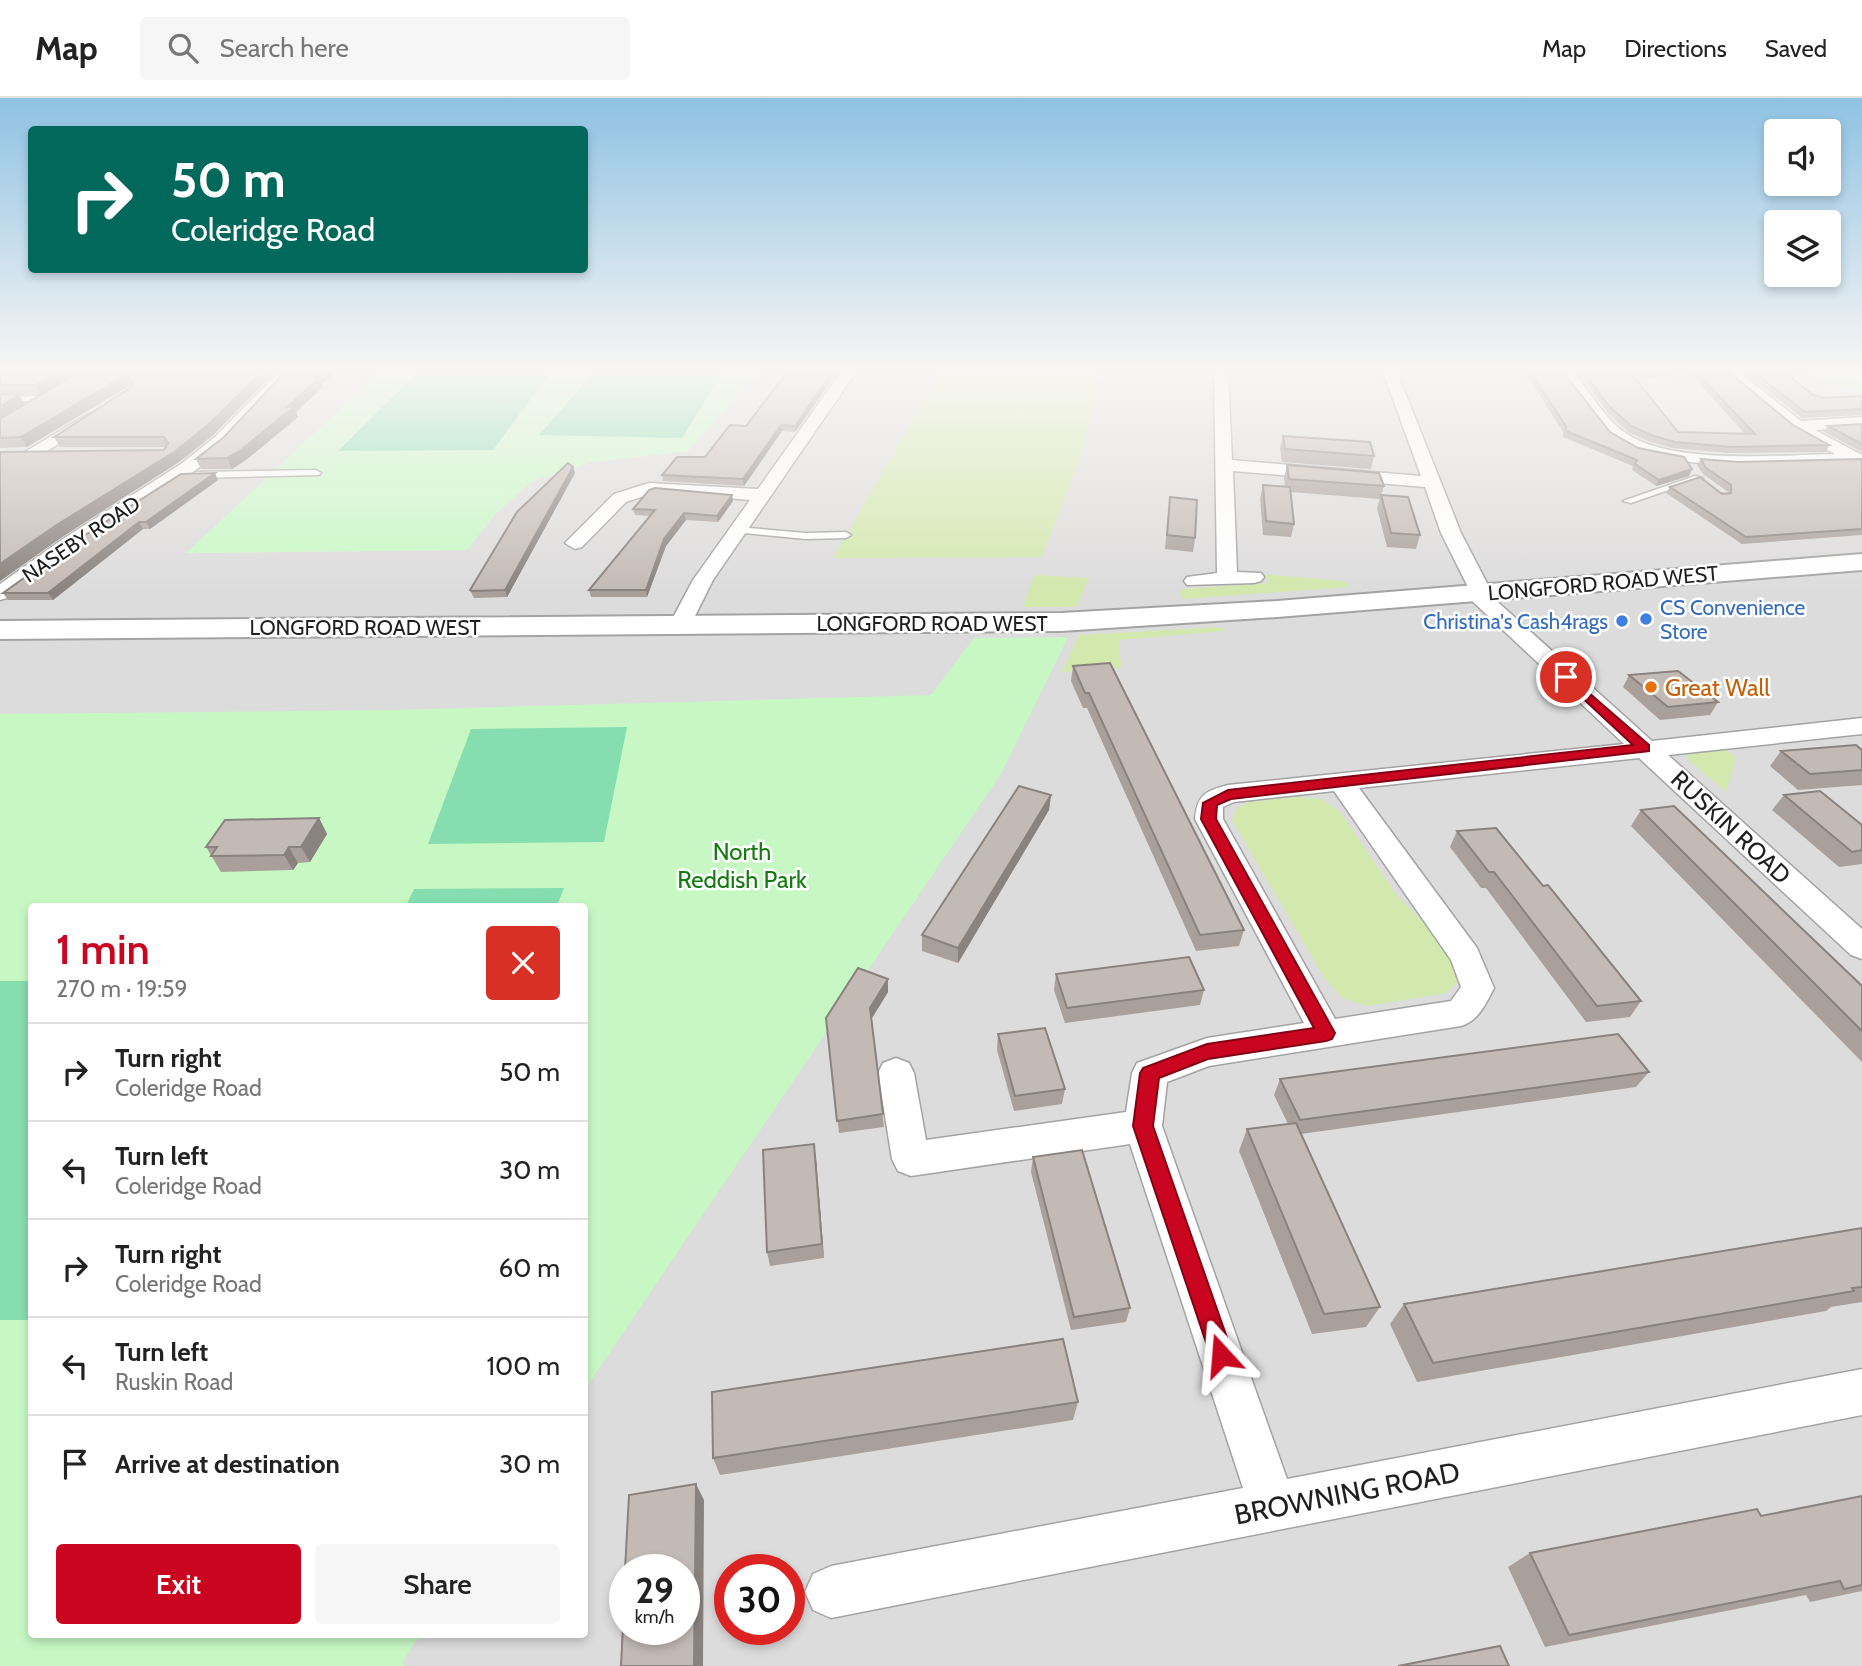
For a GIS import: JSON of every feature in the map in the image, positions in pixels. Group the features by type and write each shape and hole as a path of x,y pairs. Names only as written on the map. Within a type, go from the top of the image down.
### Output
{"street":[{"path":"0,475 47,445"},
{"name":"NASEBY ROAD","path":"0,594 70,543 176,475 215,445"},
{"path":"680,625 703,580 797,445"},
{"path":"1223,445 1227,579"},
{"path":"1418,445 1451,533 1478,593"},
{"path":"1636,445 1686,459 1860,460"},
{"path":"1833,445 1860,460"},
{"path":"0,455 58,455"},
{"path":"1224,465 1432,482"},
{"path":"575,543 620,498 655,487 761,495"},
{"name":"LONGFORD ROAD WEST","path":"0,630 1061,622 1478,593 1862,562"},
{"path":"1194,581 1254,577"},
{"name":"RUSKIN ROAD","path":"1478,593 1862,947"},
{"path":"1326,1033 1209,819 1210,803 1228,794 1862,726"},
{"path":"1273,1507 1143,1126 1150,1073 1207,1052 1461,1013 1478,988 1466,956 1341,782"},
{"path":"896,1073 911,1159 1143,1126"},
{"name":"BROWNING ROAD","path":"831,1592 1862,1392"}],"lane":[{"path":"1628,501 1702,481 1686,459"},
{"path":"176,475 316,473"},
{"path":"737,530 806,536 846,535"}],"shaded area":[{"path":"0,445 302,445 187,553 467,550 494,515 531,482 591,462 688,451 693,445 1862,445 1862,1666 0,1666"}],"green space":[{"path":"302,445 693,445 688,451 591,462 531,482 494,515 467,550 186,553"},
{"path":"344,445 497,445 493,450 338,451"},
{"path":"898,445 1085,445 1042,557 833,558"},
{"path":"1262,574 1344,581 1350,587 1183,599 1179,592 1184,589 1269,583"},
{"path":"1034,575 1089,578 1076,607 1023,607"},
{"path":"1221,627 1224,631 1119,640 1121,668 1062,672 1079,635"},
{"name":"North Reddish Park","path":"1068,637 1002,772 588,1385 588,903 28,903 28,1638 418,1638 402,1662 405,1666 0,1666 0,714 392,710 931,695 974,638"},
{"path":"627,727 604,842 428,844 471,729"},
{"path":"1725,749 1736,758 1726,792 1687,759 1687,754"},
{"path":"1297,797 1321,799 1340,812 1397,896 1433,932 1455,963 1458,981 1446,993 1367,1006 1342,998 1325,979 1232,820 1237,808 1250,802"},
{"path":"564,888 558,903 407,903 414,889"},
{"path":"0,981 28,981 28,1320 0,1320"}],"building":[{"path":"167,445 183,445 0,564 0,452 164,450"},
{"path":"214,445 247,445 227,458 196,459"},
{"path":"714,445 767,445 743,479 662,475 677,457 705,457"},
{"path":"1284,445 1371,445 1374,456 1285,449"},
{"path":"1601,445 1633,445 1684,457 1692,469 1659,480 1635,464 1637,460"},
{"path":"1711,445 1821,445 1731,447"},
{"path":"1701,459 1738,462 1862,459 1862,529 1746,537 1670,487 1700,477 1722,494 1731,493 1731,485 1706,468"},
{"path":"568,463 573,467 505,590 470,590 517,512"},
{"path":"1287,465 1379,473 1384,486 1289,479"},
{"path":"215,473 146,522 139,522 48,593 3,593 74,542 181,474"},
{"path":"1263,485 1290,487 1294,524 1266,521"},
{"path":"655,488 732,495 717,516 684,513 664,539 646,590 589,590 655,510 633,509 649,490"},
{"path":"1381,495 1408,497 1420,535 1391,533"},
{"path":"1170,497 1197,500 1195,538 1167,535"},
{"path":"1110,663 1244,930 1200,935 1089,693 1085,693 1073,666"},
{"path":"1678,671 1718,702 1668,707 1629,675"},
{"path":"1856,745 1862,750 1862,770 1810,774 1781,751"},
{"path":"1019,786 1051,795 958,948 922,935"},
{"path":"1820,791 1862,825 1862,850 1852,852 1784,795"},
{"path":"1674,806 1862,986 1862,1031 1641,810"},
{"path":"319,818 301,847 289,847 284,855 211,856 217,847 206,847 225,820"},
{"path":"1496,828 1543,886 1548,885 1641,1001 1597,1006 1494,872 1489,872 1457,831"},
{"path":"1189,957 1204,990 1067,1008 1056,974"},
{"path":"858,968 888,979 870,1008 883,1114 837,1121 826,1018"},
{"path":"1045,1028 1065,1089 1015,1096 998,1034"},
{"path":"1618,1034 1649,1072 1300,1120 1280,1079"},
{"path":"1296,1123 1380,1307 1324,1314 1247,1129"},
{"path":"814,1144 822,1244 767,1252 763,1150"},
{"path":"1082,1150 1130,1308 1074,1317 1033,1157"},
{"path":"1862,1228 1862,1287 1852,1288 1854,1291 1433,1363 1404,1304"},
{"path":"1063,1339 1078,1402 713,1458 712,1392"},
{"path":"696,1484 695,1554 626,1554 629,1495"},
{"path":"1862,1496 1862,1585 1844,1589 1840,1581 1569,1635 1530,1553 1757,1509 1761,1516"},
{"path":"622,1645 694,1645 694,1666 621,1666"},
{"path":"1500,1646 1509,1666 1398,1666"}],"place":[{"name":"CS Convenience Store","path":"1646,619"},
{"name":"Christina's Cash4rags","path":"1622,621"},
{"name":"Great Wall","path":"1651,687"}],"route":[{"path":"1221,1355 1143,1126 1150,1073 1207,1052 1326,1033 1209,819 1210,803 1228,794 1644,748 1566,677"}]}
